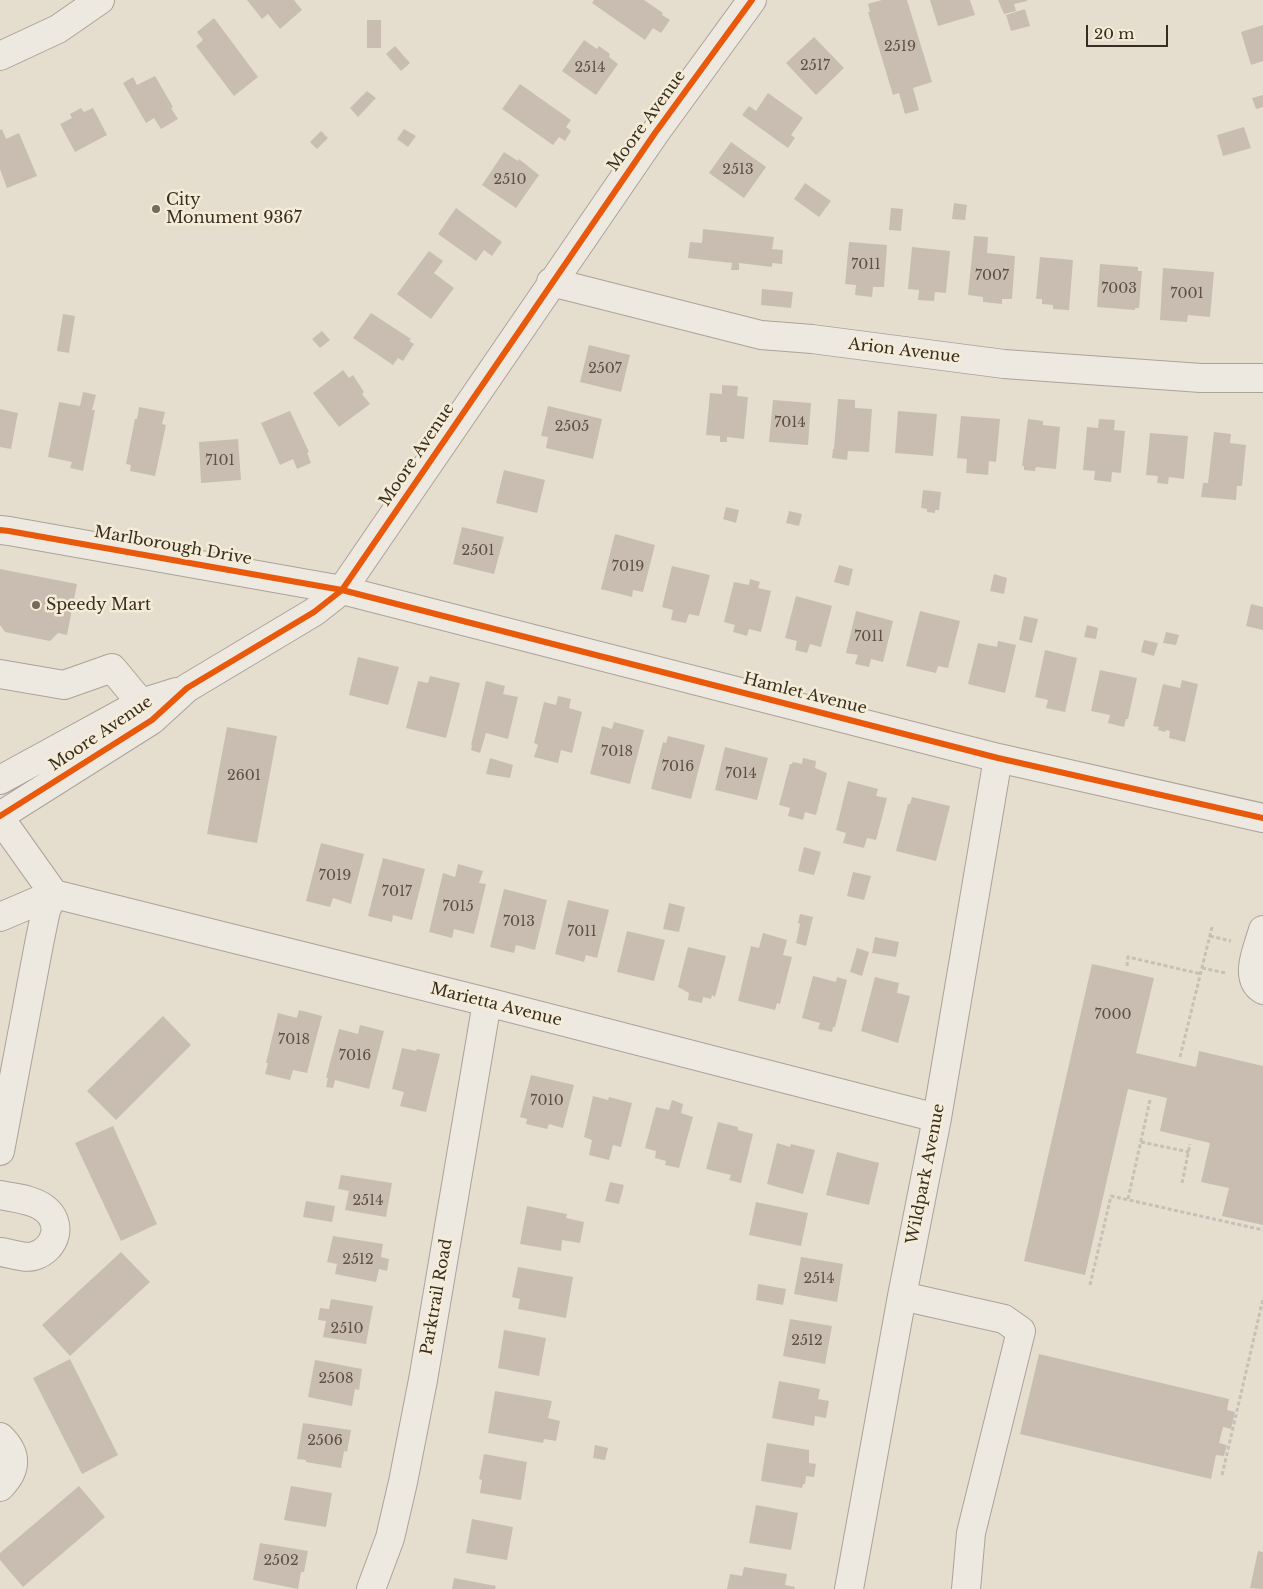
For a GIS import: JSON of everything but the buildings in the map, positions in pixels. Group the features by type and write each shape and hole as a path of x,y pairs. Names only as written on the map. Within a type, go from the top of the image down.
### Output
{"street":[{"path":"0,56 58,29 100,0"},
{"name":"Moore Avenue","path":"0,817 152,720 187,688 314,612 342,590 551,282 655,133 752,0"},
{"name":"Arion Avenue","path":"551,282 761,335 812,339 1004,364 1201,378 1263,378"},
{"name":"Marlborough Drive","path":"0,530 9,530 342,590"},
{"name":"Hamlet Avenue","path":"342,590 998,758 1263,818"},
{"path":"0,674 64,685 112,668 141,703"},
{"name":"Moore Avenue","path":"0,780 141,703 187,688"},
{"name":"Wildpark Avenue","path":"849,1589 902,1296 937,1118 998,758"},
{"path":"0,817 54,894"},
{"path":"0,917 54,894"},
{"path":"0,1151 46,910 54,894"},
{"name":"Marietta Avenue","path":"54,894 487,1002 937,1118"},
{"path":"1263,930 1253,966 1253,978 1258,988 1263,990"},
{"name":"Parktrail Road","path":"371,1589 390,1538 403,1482 426,1360 487,1002"},
{"path":"0,1195 33,1202 43,1207 52,1215 56,1231 54,1240 46,1251 32,1257 0,1252"},
{"path":"902,1296 1004,1319 1020,1331 971,1533 966,1589"},
{"path":"0,1437 9,1446 14,1460 10,1475 0,1487"}],"path":[{"path":"1180,1057 1212,926"},
{"path":"1210,936 1233,941"},
{"path":"1127,966 1128,957 1200,974"},
{"path":"1202,968 1234,974"},
{"path":"1128,1199 1150,1100"},
{"path":"1141,1142 1189,1152"},
{"path":"1182,1183 1190,1144"},
{"path":"1090,1285 1111,1196 1263,1230"},
{"path":"1222,1475 1263,1299"}],"cycle path":[{"path":"0,816 152,720 187,688 314,612 342,590 655,133 752,0"},
{"path":"0,530 342,590 998,758 1263,818"}],"place":[{"name":"City Monument 9367","path":"156,209"},
{"name":"Speedy Mart","path":"36,605"}]}
